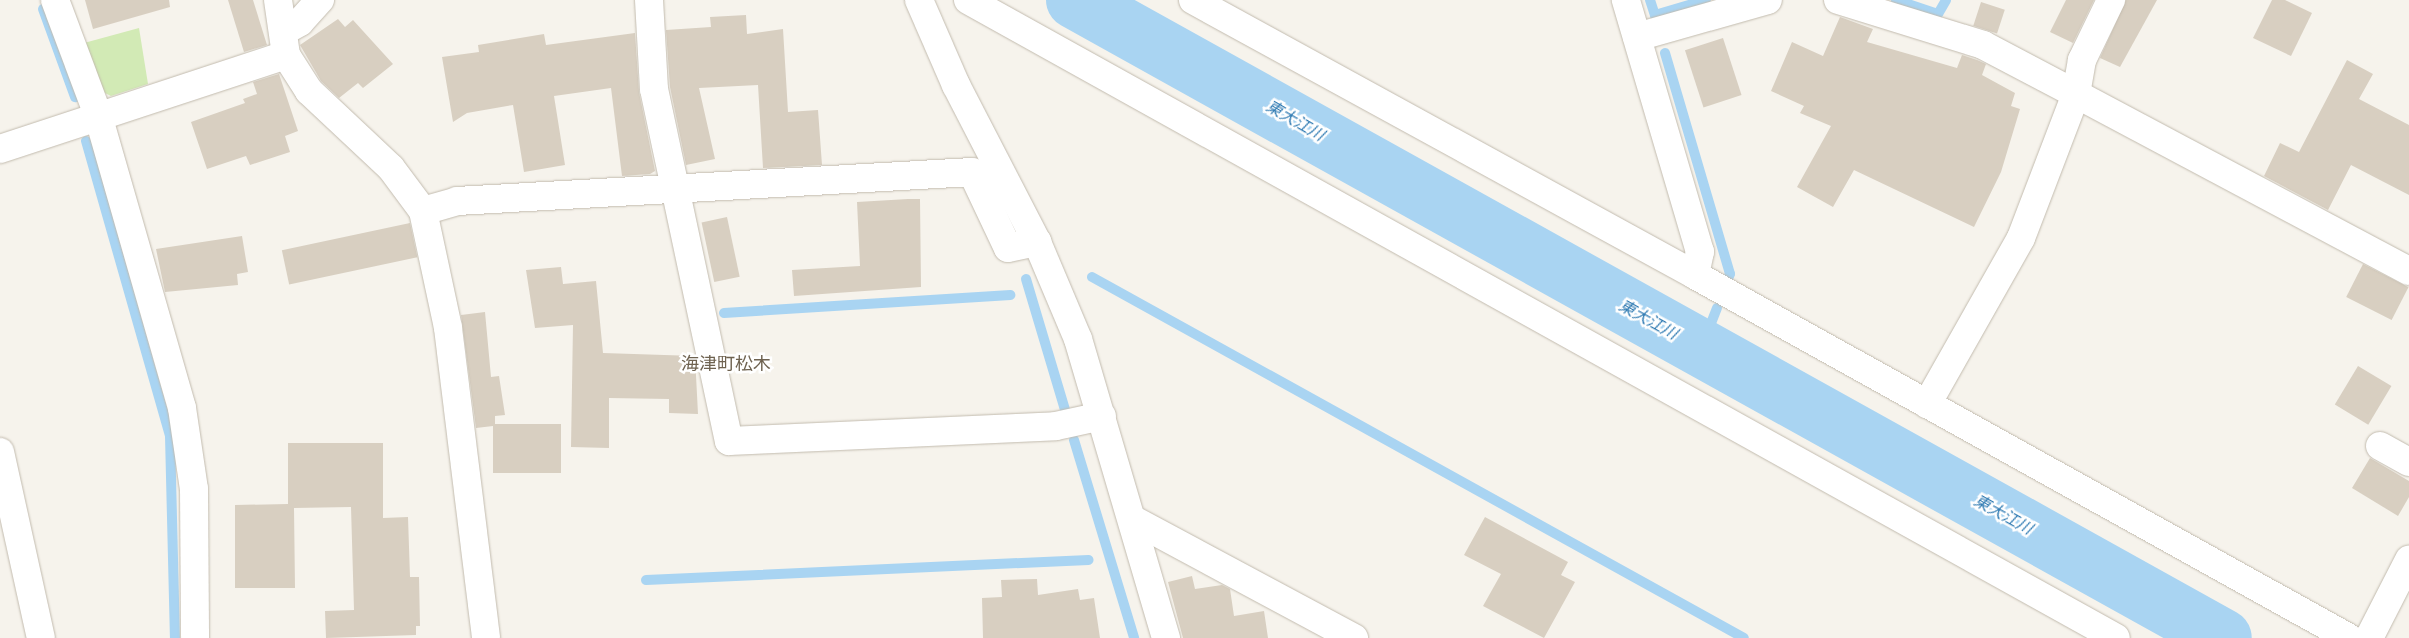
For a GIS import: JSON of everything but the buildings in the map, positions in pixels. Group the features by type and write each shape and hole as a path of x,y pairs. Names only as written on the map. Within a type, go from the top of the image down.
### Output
{"street":[{"path":"55,0 98,115 182,408 194,489 195,638"},
{"path":"278,0 285,43 309,91 391,168 422,211 448,328 486,638"},
{"path":"0,149 98,115 285,43 300,22 320,0"},
{"path":"649,0 654,89 674,186 706,314 729,440 1056,426 1102,416"},
{"path":"919,0 956,85 1037,242 1078,339 1166,638"},
{"path":"968,0 2116,638"},
{"path":"1193,0 2349,638"},
{"path":"1626,0 1700,252 1694,275"},
{"path":"1636,37 1768,0"},
{"path":"1838,0 1983,45 2407,267"},
{"path":"1927,404 2021,238 2076,94 2082,60 2111,0"},
{"path":"422,211 457,201 674,186 972,172 1008,248 1037,242"},
{"path":"2380,446 2409,462"},
{"path":"0,452 41,638"},
{"path":"1132,519 1354,638"},
{"path":"2369,638 2409,560"}],"green space":[{"path":"139,28 148,84 111,96 103,92 84,43"}],"waterway":[{"name":"東大江川","path":"1075,0 2223,638"},
{"path":"1650,0 1656,19"},
{"path":"1655,15 1706,0"},
{"path":"1896,0 1938,14 1946,0"},
{"path":"43,9 75,97"},
{"path":"1665,53 1730,274 1726,283"},
{"path":"86,141 170,436 175,638"},
{"path":"1092,277 1744,638"},
{"path":"1026,279 1065,410"},
{"path":"724,313 1010,295"},
{"path":"1701,349 1717,308"},
{"path":"1074,440 1134,638"},
{"path":"646,580 1089,560"}],"district":[{"name":"海津町松木","path":"726,364"}]}
